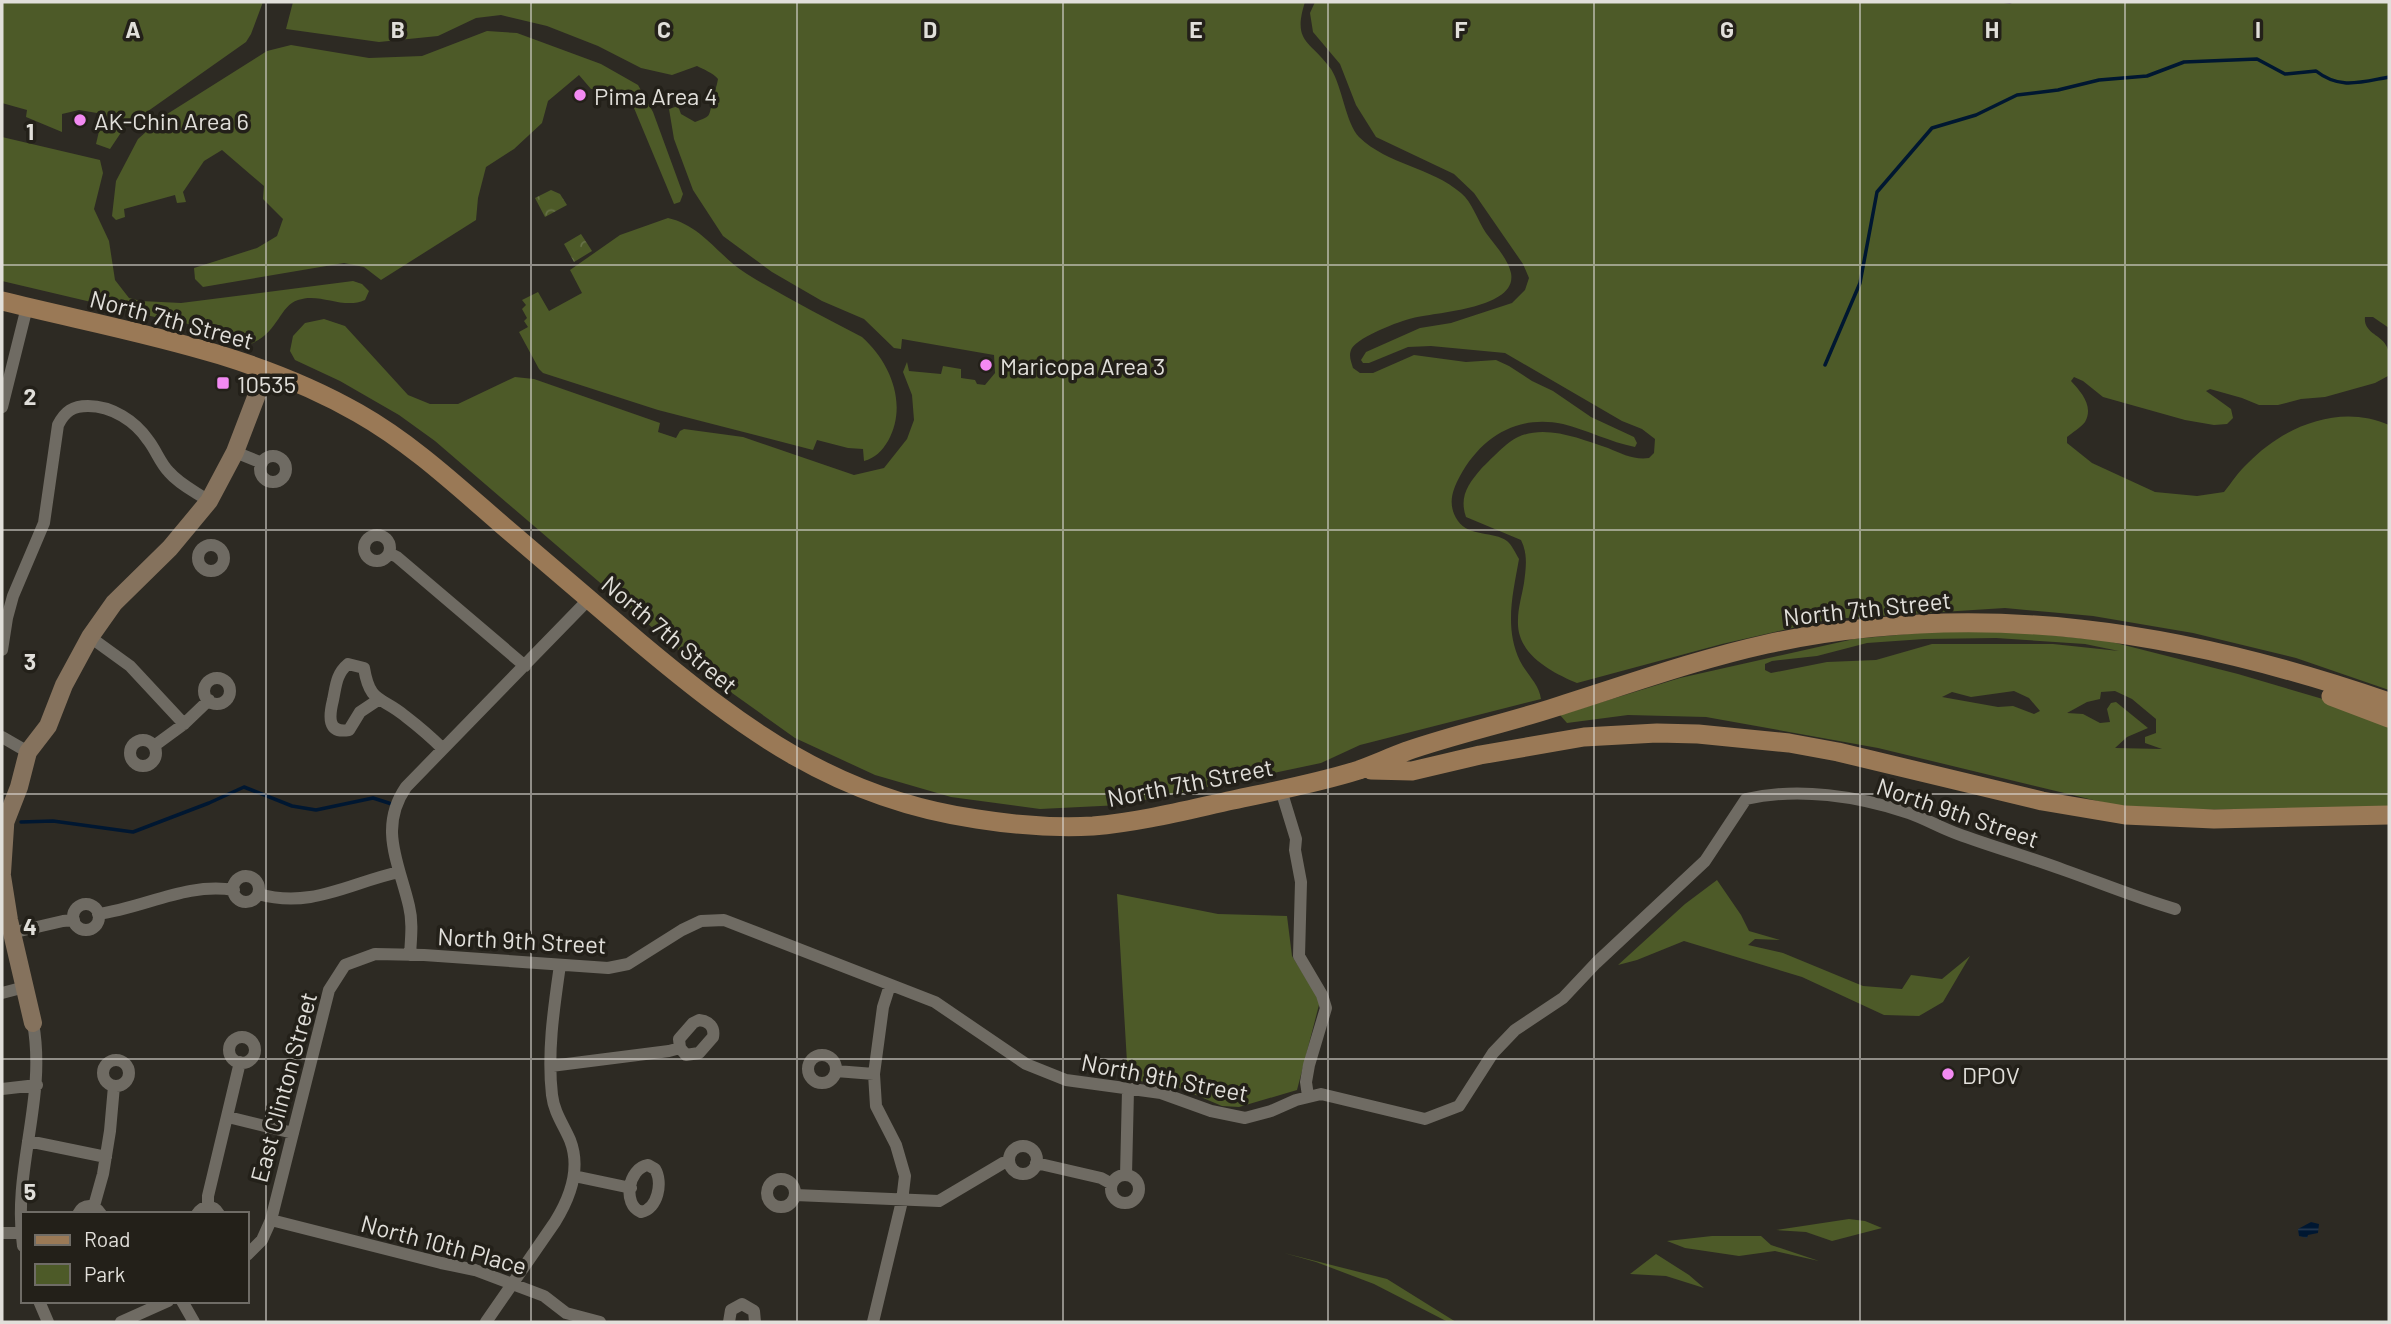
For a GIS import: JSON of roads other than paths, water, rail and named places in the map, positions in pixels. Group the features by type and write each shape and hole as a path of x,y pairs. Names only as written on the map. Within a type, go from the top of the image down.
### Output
{"main road":[{"name":"North 7th Street","path":"2,301 183,342 230,356 358,413 430,462 690,684 773,745 830,775 895,800 956,816 1052,826 1093,825 1158,817 1359,770 1409,750 1708,658 1831,632 1928,623 2004,622 2116,632 2278,667 2389,702"},
{"path":"2165,641 2184,651 2246,667 2389,718"},
{"name":"North 7th Street","path":"1359,770 1412,771 1493,752 1584,737 1698,734 1788,743 1838,752 2053,803 2125,815 2214,819 2389,814"},
{"path":"2339,815 2361,824 2389,828"}],"street":[{"path":"2,407 27,307"},
{"path":"22,1212 22,1184 37,1085 37,1061 32,1018 11,933 2,875 10,774 25,750 34,725 64,685 90,637 114,603 180,537 209,501 235,452 266,371"},
{"path":"2,650 13,596 44,523 58,425 62,415 78,406 92,406 102,407 120,415 135,425 148,440 168,472 209,501"},
{"path":"235,452 262,463"},
{"path":"180,537 201,551"},
{"path":"389,553 525,666"},
{"path":"410,955 410,908 391,836 400,795 589,599"},
{"path":"90,637 130,666 184,724"},
{"path":"378,700 360,712 349,730 341,731 332,726 329,718 338,674 348,663 364,668 367,685 378,700 402,713 443,748"},
{"path":"154,746 184,724 209,700"},
{"path":"2,737 25,750"},
{"path":"1281,790 1296,839 1295,850 1301,882 1299,956 1322,995 1326,1008 1309,1065 1306,1082 1308,1096"},
{"name":"North 9th Street","path":"410,955 608,968 628,964 701,921 724,920 935,1002 1026,1064 1066,1080 1161,1093 1211,1111 1245,1118 1321,1094 1425,1119 1460,1106 1493,1054 1515,1030 1563,998 1604,955 1706,861 1746,799 1769,793 1826,795 1872,802 1910,813 1956,833 2063,869 2136,898 2175,909"},
{"path":"11,933 74,920 74,913 83,905 94,907 98,914 198,889 220,887 234,890 237,898 244,902 253,900 258,894 295,900 322,896 399,872"},
{"name":"East Clinton Street","path":"248,1254 262,1240 271,1220 329,990 345,965 375,954 410,955"},
{"path":"486,1322 565,1206 574,1176 570,1140 554,1109 551,1066 560,965"},
{"path":"873,1322 902,1200 905,1176 896,1145 876,1106 874,1074 883,1007 890,985"},
{"path":"2,993 25,987"},
{"path":"551,1066 669,1052 680,1048"},
{"path":"218,1212 216,1209 202,1210 208,1196 240,1062"},
{"path":"836,1071 874,1074"},
{"path":"2,1089 37,1085"},
{"path":"80,1212 83,1208 98,1210 114,1086"},
{"path":"1126,1175 1128,1090"},
{"path":"228,1117 292,1133"},
{"path":"29,1141 106,1157"},
{"path":"1021,1146 1034,1150 1036,1163 1031,1171 1022,1174 1014,1170 1009,1162 1013,1150 1021,1146"},
{"path":"795,1195 939,1201 1009,1162"},
{"path":"1036,1163 1101,1178 1112,1184"},
{"path":"1126,1175 1134,1179 1139,1187 1137,1196 1130,1202 1117,1201 1112,1193 1112,1184 1119,1177 1126,1175"},
{"path":"574,1176 631,1188"},
{"name":"North 10th Place","path":"271,1220 441,1264 475,1269 544,1296 566,1313 600,1322"},
{"path":"2,1233 21,1239"},
{"path":"40,1303 48,1322"},
{"path":"121,1322 163,1303"},
{"path":"183,1303 194,1322"},
{"path":"729,1322 731,1310 742,1304 754,1311 755,1322"}],"water":[{"path":"2311,1222 2319,1224 2318,1233 2308,1235 2307,1238 2299,1236 2298,1229"}],"waterway":[{"path":"1825,365 1860,283 1877,192 1932,128 1976,115 2017,95 2058,90 2099,80 2147,76 2184,62 2257,59 2285,74 2316,71 2342,83 2389,77"},
{"path":"21,822 53,821 133,832 244,787 292,806 316,810 373,798 395,805"}],"place":[{"name":"Pima Area 4","path":"580,95"},
{"name":"AK-Chin Area 6","path":"80,120"},
{"name":"Maricopa Area 3","path":"986,365"},
{"name":"10535","path":"223,383"},
{"name":"DPOV","path":"1948,1074"}]}
